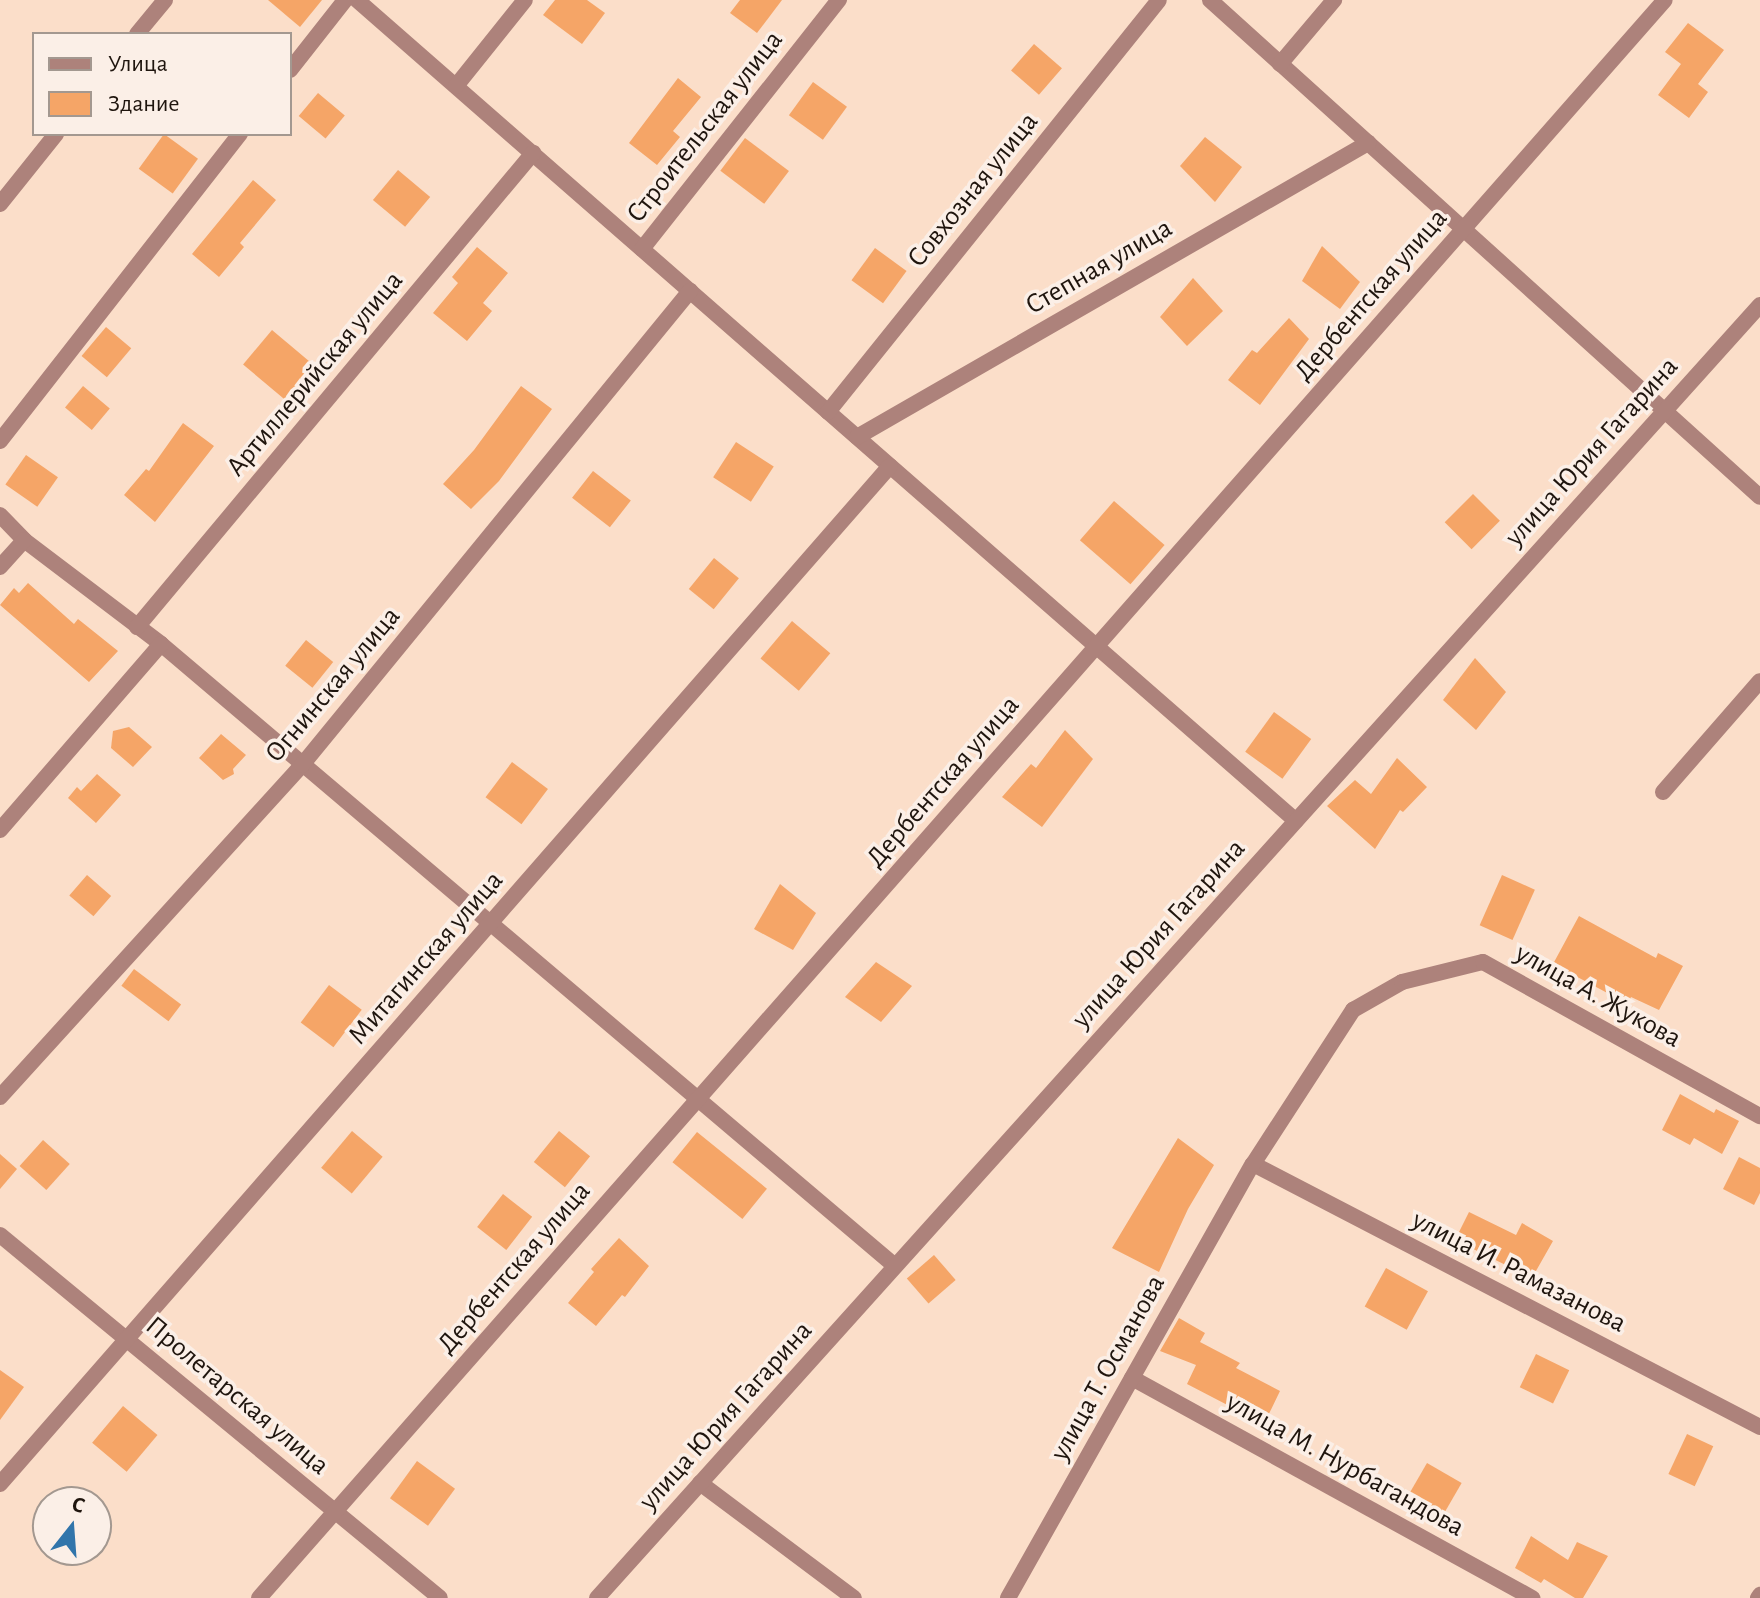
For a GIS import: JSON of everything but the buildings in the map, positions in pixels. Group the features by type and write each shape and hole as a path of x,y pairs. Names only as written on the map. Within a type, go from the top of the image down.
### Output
{"street":[{"path":"139,32 165,0"},
{"path":"292,67 345,0"},
{"path":"357,0 1296,821"},
{"path":"456,86 525,0"},
{"name":"Строительская улица","path":"642,249 839,0"},
{"name":"Совхозная улица","path":"828,412 1159,0"},
{"path":"1210,0 1760,497"},
{"path":"1280,64 1334,0"},
{"name":"Дербентская улица","path":"259,1598 1665,0"},
{"path":"0,204 54,136"},
{"path":"0,441 238,136"},
{"name":"Степная улица","path":"857,437 1368,143"},
{"name":"Артиллерийская улица","path":"137,627 533,153"},
{"name":"Огнинская улица","path":"0,1097 302,765 690,291"},
{"name":"улица Юрия Гагарина","path":"597,1598 1760,305"},
{"name":"Митагинская улица","path":"0,1484 890,466"},
{"path":"0,515 24,540 161,644 895,1266"},
{"path":"0,567 24,540"},
{"path":"0,830 161,644"},
{"path":"1663,792 1760,681"},
{"name":"улица А. Жукова","path":"1253,1164 1353,1010 1402,982 1483,962 1760,1116"},
{"name":"улица Т. Османова","path":"1008,1598 1253,1164"},
{"name":"улица И. Рамазанова","path":"1253,1164 1760,1427"},
{"name":"Пролетарская улица","path":"0,1235 440,1598"},
{"name":"улица М. Нурбагандова","path":"1132,1378 1533,1598"},
{"path":"700,1483 854,1598"}]}
